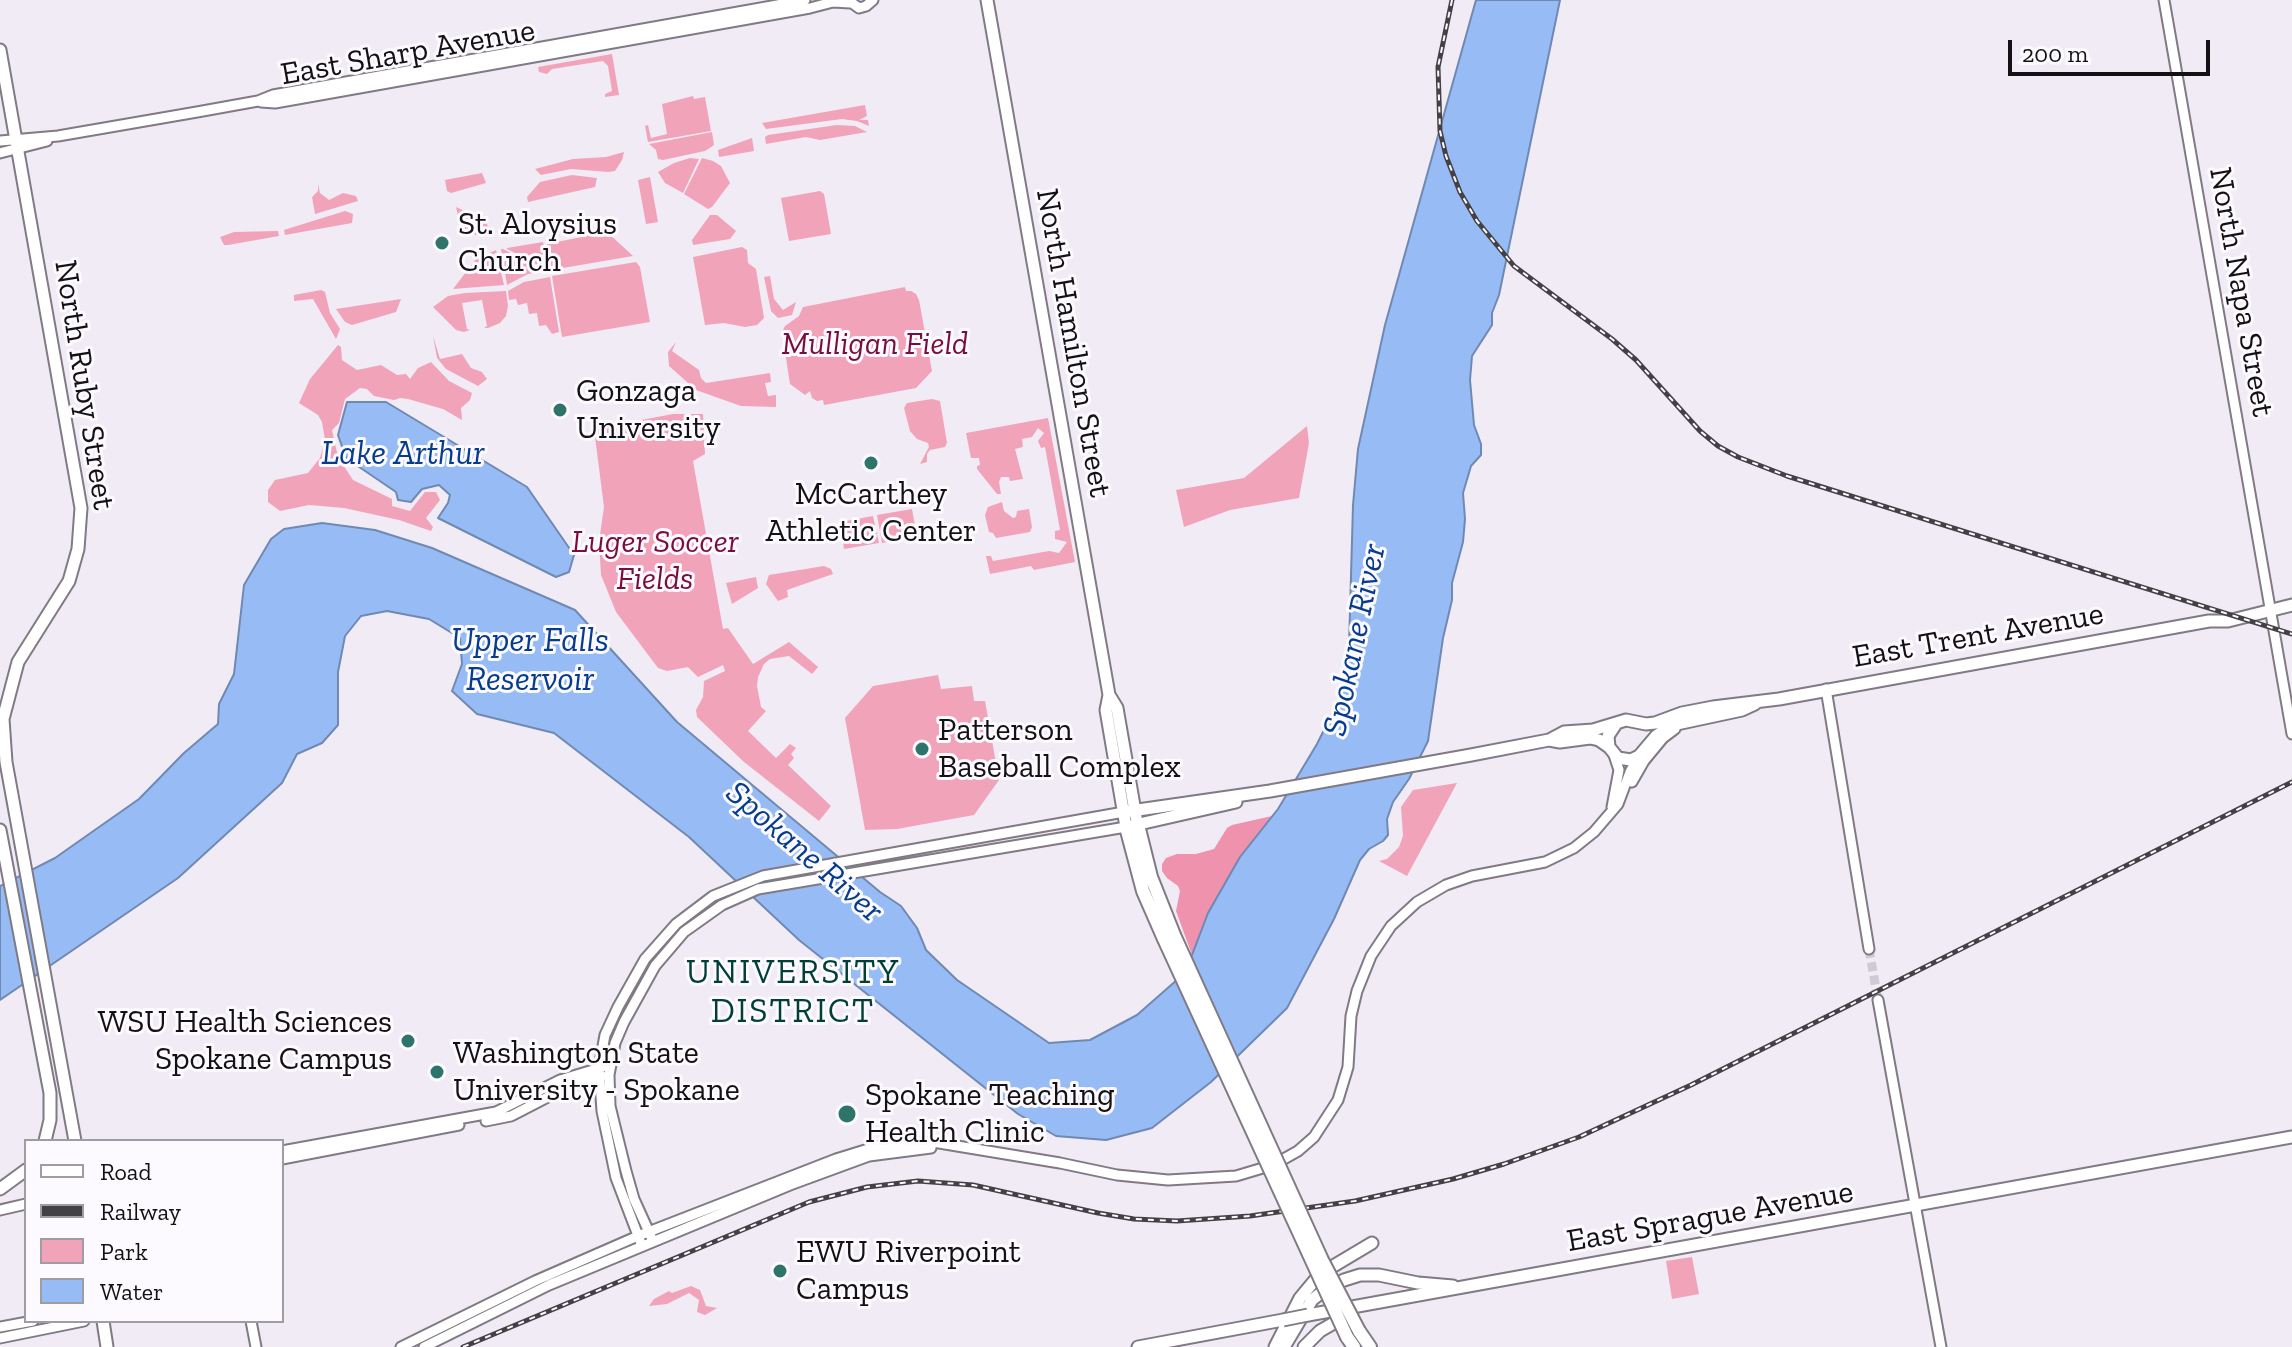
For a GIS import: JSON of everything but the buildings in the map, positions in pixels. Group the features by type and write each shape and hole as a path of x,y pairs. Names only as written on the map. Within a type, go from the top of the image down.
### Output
{"highway":[{"path":"1132,826 1143,891 1169,937 1353,1338 1370,1347"}],"main road":[{"name":"North Hamilton Street","path":"987,0 1109,695 1117,708 1132,826"},
{"name":"North Ruby Street","path":"0,50 80,490 82,529 69,581 25,649 11,683 3,719 3,762 75,1139"},
{"name":"East Trent Avenue","path":"1643,752 1661,732 1678,722 1742,710 1757,703 2209,621 2228,621 2292,605"},
{"name":"East Trent Avenue","path":"1636,722 1651,724 1693,710 1740,702 1757,703"},
{"path":"1130,811 1273,790 1435,761 1549,740 1564,732 1593,730 1626,720 1636,722 1647,733 1643,752 1627,760 1599,740 1549,740"},
{"path":"1611,751 1608,736 1616,723"},
{"path":"1132,826 1229,804 1273,790"},
{"path":"0,830 50,1093 50,1120 45,1139"},
{"name":"East Sprague Avenue","path":"1138,1347 2292,1137"},
{"path":"0,1189 24,1171"},
{"path":"1275,1347 1300,1298 1314,1280 1329,1267 1372,1243"},
{"path":"1284,1347 1301,1314 1318,1294 1337,1282 1368,1274 1426,1284 1472,1287"},
{"path":"1304,1347 1320,1331 1368,1305"},
{"path":"103,1323 107,1347"}],"street":[{"name":"East Sharp Avenue","path":"0,153 17,144 258,101 273,95 805,0"},
{"name":"East Sharp Avenue","path":"258,101 275,103 833,2 849,2 863,8 873,0"},
{"name":"North Napa Street","path":"2164,0 2264,611 2292,734"},
{"name":"East Sharp Avenue","path":"0,141 17,144"},
{"path":"1826,689 1869,949"},
{"path":"401,1347 535,1281 854,1160 908,1149 951,1147 1052,1161 1129,1177 1168,1180 1236,1176 1273,1165 1298,1151 1314,1137 1338,1100 1347,1074 1351,1016 1361,978 1376,947 1401,916 1424,897 1454,882 1539,863 1566,853 1586,839 1611,811 1644,761 1670,733 1686,725 1742,710"},
{"path":"1611,751 1619,770 1611,811"},
{"path":"1621,798 1629,774 1643,752"},
{"path":"640,1241 616,1178 602,1111 609,1025 645,959 676,924 713,896 763,876 1130,811"},
{"path":"650,1237 630,1186 604,1071 624,1022 655,966 684,932 722,905 758,889 1132,826"},
{"path":"1878,1000 1941,1347"},
{"path":"284,1151 496,1112 560,1080 604,1071"},
{"path":"284,1159 511,1116 604,1071"},
{"path":"0,1210 24,1204"},
{"path":"424,1347 640,1241"},
{"path":"0,1327 24,1323"},
{"path":"0,1338 74,1323"},
{"path":"251,1323 256,1347"}],"green space":[{"path":"612,54 619,95 605,97 612,91 608,66 603,61 552,69 547,74 539,72 538,67"},
{"path":"693,96 694,99 705,97 711,131 648,142 645,126 648,125 651,138 667,134 662,104"},
{"path":"865,105 867,116 859,120 868,120 869,126 842,119 766,129 762,123"},
{"path":"837,125 855,126 867,132 766,144 765,137 768,135"},
{"path":"712,132 714,145 705,151 663,160 658,159 656,150 649,144"},
{"path":"752,138 754,151 719,157 718,150"},
{"path":"624,152 615,171 571,169 541,175 535,169 573,159 606,157"},
{"path":"690,158 699,159 683,193 665,183 658,172"},
{"path":"702,158 721,166 730,183 708,209 684,194"},
{"path":"482,173 486,183 451,193 447,191 445,180"},
{"path":"572,175 597,178 595,187 528,202 527,197 540,182"},
{"path":"650,177 658,222 646,224 638,180"},
{"path":"318,184 320,193 329,200 343,193 356,196 358,201 315,214 312,197 318,191"},
{"path":"820,191 824,194 831,234 789,241 781,198"},
{"path":"456,207 486,221 489,230 476,235 461,229"},
{"path":"345,211 353,214 352,223 285,235 284,230"},
{"path":"710,215 717,215 736,231 730,239 693,245 692,240"},
{"path":"278,231 279,236 228,245 224,245 220,237 234,232"},
{"path":"607,232 633,256 551,270 547,244"},
{"path":"543,242 548,270 507,249 507,248"},
{"path":"742,247 747,250 748,263 756,269 764,318 757,325 745,327 724,323 705,325 693,257"},
{"path":"501,249 545,271 528,274 507,285"},
{"path":"496,250 504,285 453,289 476,259"},
{"path":"636,262 640,267 650,322 562,337 552,276"},
{"path":"770,276 774,299 783,310 796,302 792,315 778,318 771,311 764,277"},
{"path":"550,277 559,332 552,334 546,325 539,326 537,313 529,314 527,303 518,305 516,299 509,300 508,291 524,282"},
{"name":"Mulligan Field","path":"905,287 919,300 932,371 916,388 824,405 823,400 812,398 810,391 805,395 790,384 782,332 799,316 803,307"},
{"path":"506,291 506,316 500,323 488,328 484,328 487,326 482,300 462,303 467,329 470,330 464,332 456,330 433,307 448,296"},
{"path":"325,292 330,313 340,329 336,339 313,299 294,301 294,295"},
{"path":"401,299 396,312 352,325 345,322 336,309"},
{"path":"433,336 440,359 462,354 471,368 482,372 487,379 478,386 446,369 437,358"},
{"path":"676,342 672,351 699,370 706,383 770,373 771,382 765,383 768,396 776,395 776,407 741,406 696,390 669,366 668,352"},
{"path":"338,345 342,360 357,370 381,365 397,375 406,374 410,379 418,368 431,362 449,381 472,393 470,400 461,408 462,420 443,409 408,399 374,396 367,389 360,388 345,399 339,423 332,430 338,457 353,480 392,499 392,506 410,511 425,492 436,492 440,500 426,518 433,527 431,531 399,520 344,508 309,505 280,511 268,502 268,490 275,480 308,473 320,458 325,440 322,422 318,415 299,403 310,379"},
{"path":"932,399 940,401 947,443 945,447 930,450 927,462 920,464 928,443 917,439 910,431 904,408 907,403"},
{"name":"Luger Soccer Fields","path":"673,414 703,414 705,454 693,461 723,629 728,628 753,664 789,642 818,667 812,674 789,656 770,659 764,664 757,686 761,707 766,711 748,731 776,758 790,744 796,748 791,754 794,758 788,765 831,806 819,821 744,762 697,717 704,681 725,671 723,665 698,677 688,667 667,671 658,668 616,612 601,575 599,542 604,507 594,429"},
{"path":"1048,418 1075,562 990,574 986,556 991,556 993,561 1049,551 1059,553 1067,542 1055,539 1055,531 1060,530 1045,447 1041,448 1038,441 1044,433 1038,428 1032,437 1022,439 1023,447 1015,449 1023,479 1010,481 1009,477 1001,477 1001,494 997,494 977,469 979,458 971,458 966,433"},
{"path":"1307,426 1309,443 1299,498 1230,510 1184,527 1176,490 1244,478"},
{"path":"1002,502 1004,511 1013,518 1017,511 1029,509 1030,532 996,538 989,532 985,515 988,507"},
{"path":"912,509 917,537 882,543 877,515"},
{"path":"873,516 879,543 844,549 840,522"},
{"path":"824,566 831,569 833,574 787,590 788,597 778,601 766,584 769,575"},
{"path":"756,577 758,588 732,604 726,583"},
{"name":"Patterson Baseball Complex","path":"938,675 941,689 972,686 974,701 985,701 999,780 974,815 897,829 865,830 845,718 873,686"},
{"path":"1457,783 1407,876 1379,861 1387,859 1399,847 1403,836 1401,807 1413,790"},
{"path":"1692,1257 1699,1294 1672,1299 1666,1261"},
{"path":"691,1286 700,1290 706,1306 717,1308 705,1315 697,1312 699,1300 689,1293 667,1304 649,1306 654,1299 669,1291 672,1293"}],"shaded area":[{"path":"1272,816 1240,857 1208,913 1192,955 1176,911 1180,891 1162,871 1162,864 1166,858 1177,854 1196,854 1214,849 1232,825"}],"water":[{"name":"Upper Falls Reservoir","path":"1476,0 1560,0 1499,295 1492,313 1492,325 1472,356 1470,380 1474,425 1481,444 1481,455 1471,466 1463,493 1463,542 1452,583 1452,600 1443,638 1428,741 1409,779 1393,802 1387,819 1388,835 1360,860 1334,919 1287,1008 1211,1082 1152,1128 1106,1140 1056,1136 1018,1114 799,940 689,837 554,733 477,714 452,691 462,664 460,638 429,619 387,611 361,616 345,636 338,672 338,725 322,743 297,754 282,783 178,878 0,1000 0,886 55,858 139,799 218,724 219,704 234,674 244,585 271,539 284,529 322,523 375,530 432,548 575,610 677,722 880,892 901,906 917,928 926,950 957,980 1049,1043 1090,1040 1137,1015 1178,979 1192,955 1208,913 1240,857 1278,809 1317,744 1348,682 1353,505 1358,449 1385,325"},
{"name":"Lake Arthur","path":"347,402 386,402 527,487 574,555 569,572 556,577 438,518 450,495 439,485 422,489 411,502 398,500 396,492 346,458 338,435"}],"tunnel":[{"path":"1869,949 1878,1000"}],"railway":[{"path":"1452,0 1438,67 1440,131 1460,192 1477,221 1514,266 1636,360 1700,431 1718,446 1787,476 2292,634"},
{"path":"463,1347 809,1202 867,1187 918,1181 973,1185 1098,1213 1177,1221 1250,1216 1355,1201 1504,1164 1579,1137 1691,1085 2292,782"}],"place":[{"name":"St. Aloysius Church","path":"442,243"},
{"name":"Gonzaga University","path":"560,410"},
{"name":"McCarthey Athletic Center","path":"871,463"},
{"name":"Patterson Baseball Complex","path":"922,749"},
{"name":"WSU Health Sciences Spokane Campus","path":"408,1041"},
{"name":"Washington State University - Spokane","path":"437,1072"},
{"name":"Spokane Teaching Health Clinic","path":"847,1114"},
{"name":"EWU Riverpoint Campus","path":"780,1271"}],"district":[{"name":"UNIVERSITY DISTRICT","path":"793,992"}],"water label":[{"name":"Spokane River","path":"1355,640"},
{"name":"Spokane River","path":"804,852"}]}
